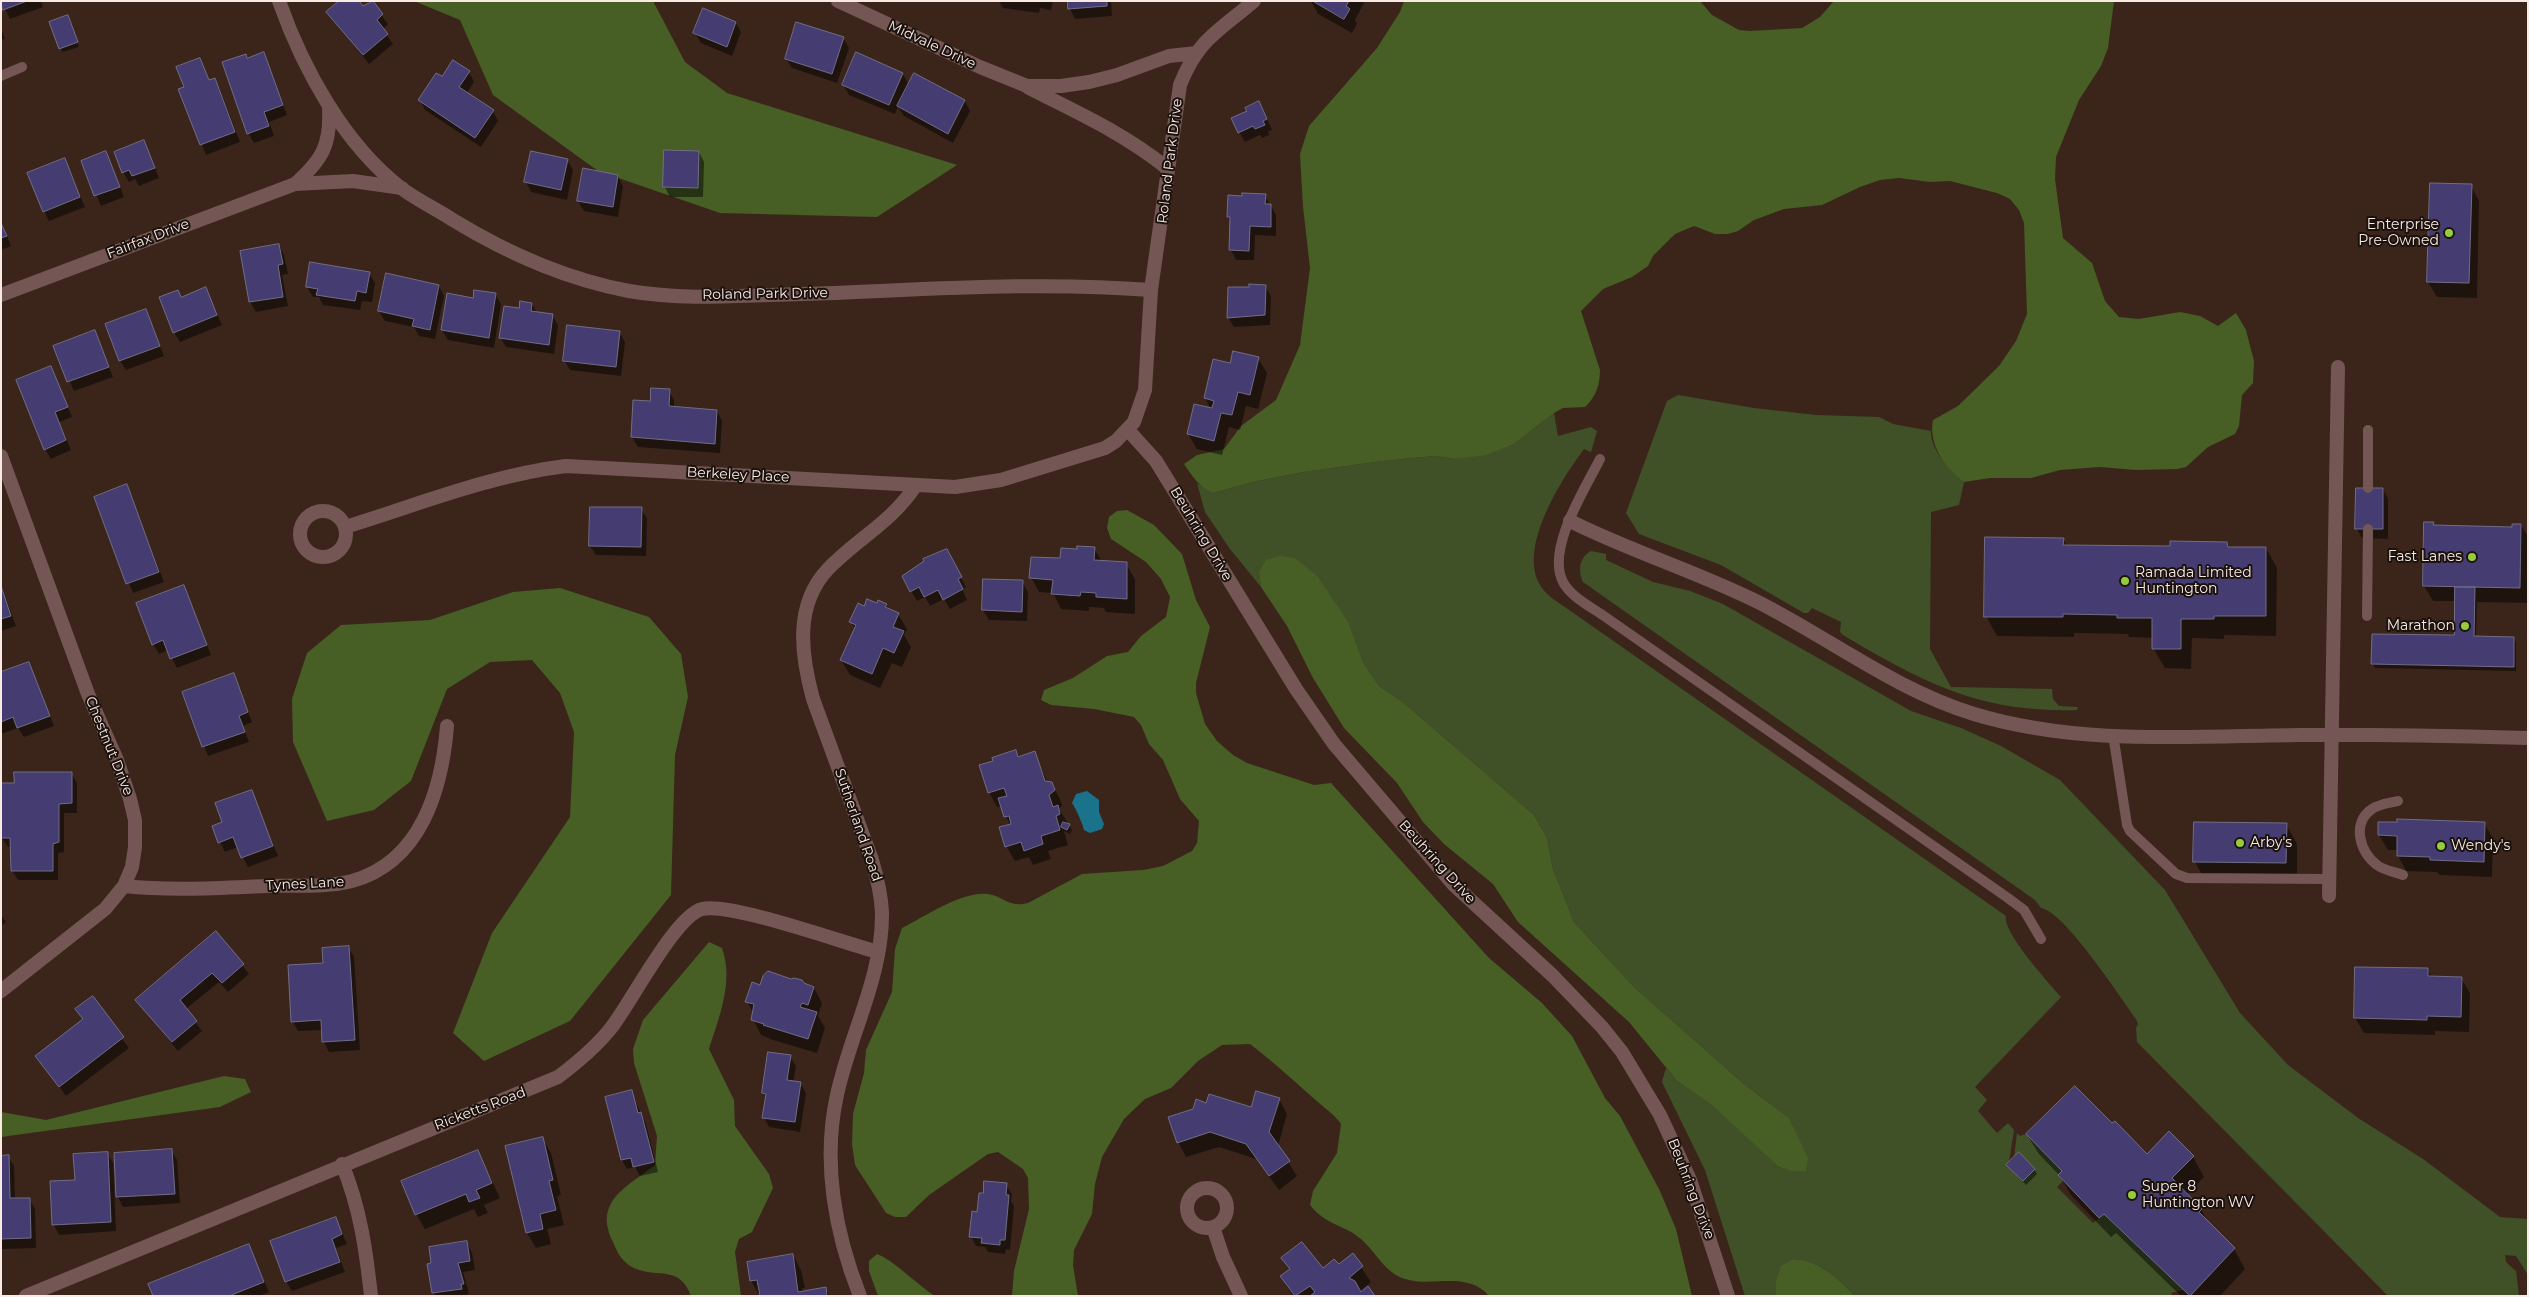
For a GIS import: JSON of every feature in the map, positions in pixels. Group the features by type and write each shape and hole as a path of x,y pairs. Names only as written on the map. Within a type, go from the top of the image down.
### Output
{"street":[{"name":"Roland Park Drive","path":"279,1 292,37 329,108 358,144 402,188 477,235 558,272 630,291 662,294 710,295 1093,286 1151,290"},
{"name":"Midvale Drive","path":"838,1 980,67 1026,86 1114,130 1141,147 1167,168"},
{"name":"Roland Park Drive","path":"1128,430 1140,409 1145,390 1151,290 1180,85 1196,53 1211,34 1254,1"},
{"name":"Midvale Drive","path":"1026,86 1061,86 1088,82 1169,56 1196,53"},
{"name":"Roland Park Drive","path":"295,184 311,170 326,146 330,128 329,108"},
{"name":"Roland Park Drive","path":"295,184 353,181 402,188"},
{"name":"Fairfax Drive","path":"1,295 295,184"},
{"path":"2329,896 2338,367"},
{"name":"Berkeley Place","path":"345,527 479,486 543,469 566,466 955,487 1001,480 1092,453 1116,441 1128,430"},
{"name":"Beuhring Drive","path":"1128,430 1156,461 1296,689 1334,744 1453,884 1553,976 1602,1027 1622,1052 1660,1115 1679,1154 1701,1208 1728,1296"},
{"name":"Chestnut Drive","path":"1,456 88,694 117,760 135,820 135,847 132,867 124,886 106,909 1,991"},
{"name":"Sutherland Road","path":"860,1296 848,1261 836,1208 831,1174 830,1149 836,1097 872,981 878,952 882,912 878,883 807,678 802,636 804,616 817,582 829,568 898,510 916,484"},
{"path":"1570,521 1604,538 1740,593 1916,693 1975,714 2024,726 2058,732 2113,734 2332,734 2528,738"},
{"name":"Tynes Lane","path":"124,886 198,889 328,884 368,876 400,854 424,821 432,804 439,781 447,726"},
{"name":"Ricketts Road","path":"26,1296 558,1076 601,1040 624,1012 673,935 692,914 702,909 715,908 748,915 878,952"},
{"path":"342,1164 355,1198 360,1219 371,1296"},
{"path":"1213,1227 1223,1258 1241,1296"}],"lane":[{"path":"1,76 22,67"},
{"path":"2368,430 2368,488"},
{"path":"1600,459 1560,545 1558,558 1559,572 1563,583 1574,594 2008,898 2024,910 2041,939"},
{"path":"2367,616 2368,529"},
{"path":"2113,734 2127,824 2130,831 2176,874 2187,878 2329,879"},
{"path":"2398,801 2373,807 2364,815 2360,826 2360,839 2366,855 2378,867 2402,874"}],"green space":[{"path":"414,1 653,1 685,62 727,93 957,165 877,217 720,213 598,171 493,95 460,20"},
{"path":"1404,1 1700,1 1712,15 1739,30 1750,31 1802,28 1820,17 1834,1 2114,1 2108,48 2101,66 2079,100 2056,157 2055,179 2063,238 2092,263 2105,301 2119,317 2139,319 2180,312 2200,316 2218,326 2236,313 2246,330 2254,361 2253,383 2242,395 2239,426 2235,434 2208,447 2186,467 2177,469 2136,470 2100,467 2060,470 2031,478 1990,478 1964,482 1957,477 1945,463 1936,447 1932,429 1933,420 1958,406 1999,366 2016,341 2027,314 2024,223 2019,210 2010,199 1997,193 1950,181 1930,182 1899,178 1880,180 1860,187 1822,205 1784,209 1754,220 1738,231 1728,234 1715,234 1694,226 1675,234 1653,256 1648,266 1632,277 1603,289 1581,311 1600,370 1598,386 1592,399 1585,407 1563,408 1554,413 1514,444 1486,455 1455,459 1434,456 1383,461 1304,472 1253,482 1213,493 1208,491 1197,481 1184,464 1197,455 1224,449 1241,426 1276,400 1300,345 1310,268 1303,207 1300,154 1309,126 1377,48 1400,12"},
{"path":"1678,395 1754,408 1816,415 1879,417 1893,424 1931,431 1937,452 1964,482 1959,505 1931,512 1930,649 1951,687 2052,689 2053,699 2059,706 2078,707 2077,710 2042,710 2011,706 1954,692 1927,681 1843,635 1840,632 1841,622 1812,608 1808,613 1804,613 1721,565 1639,534 1626,513 1667,401"},
{"path":"1554,413 1558,436 1591,427 1597,431 1591,452 1584,449 1564,478 1545,514 1534,552 1535,570 1540,585 1550,597 2006,916 2007,924 2018,945 2061,997 1975,1087 1987,1100 1978,1111 1997,1133 2008,1123 2014,1130 2007,1165 2022,1181 2035,1169 2019,1152 2014,1158 2017,1133 2020,1136 2026,1134 2062,1171 2058,1175 2063,1181 2057,1187 2093,1223 2104,1214 2183,1290 2171,1293 2173,1296 1855,1296 1820,1266 1794,1259 1776,1281 1776,1296 1745,1296 1705,1170 1662,1082 1666,1068 1677,1081 1713,1106 1789,1118 1744,1084 1634,987 1574,922 1553,869 1547,838 1534,815 1404,703 1379,686 1363,662 1349,623 1259,573 1261,587 1230,549 1205,512 1197,483 1213,493 1253,482 1304,472 1434,456 1455,459 1514,444"},
{"path":"1127,510 1154,525 1182,554 1196,600 1210,627 1196,683 1196,693 1205,724 1217,741 1233,755 1247,763 1314,785 1331,783 1489,958 1542,1003 1572,1036 1605,1098 1620,1116 1660,1191 1676,1229 1692,1296 1489,1296 1480,1288 1470,1284 1449,1281 1416,1281 1398,1276 1386,1267 1361,1239 1323,1217 1310,1205 1313,1191 1337,1153 1341,1124 1331,1113 1250,1044 1222,1045 1198,1061 1171,1088 1145,1099 1124,1119 1102,1157 1095,1184 1092,1214 1074,1250 1073,1265 1078,1296 1012,1296 1014,1271 1029,1209 1028,1178 1023,1169 998,1152 988,1154 929,1195 906,1217 895,1217 886,1213 855,1165 852,1144 853,1114 864,1073 866,1050 892,992 895,949 902,928 944,905 967,896 988,894 1010,903 1028,903 1082,874 1143,870 1163,866 1192,851 1197,843 1199,821 1180,799 1163,760 1149,744 1141,725 1134,717 1094,709 1051,705 1041,700 1044,690 1073,678 1107,656 1128,652 1141,636 1166,617 1170,597 1161,579 1146,562 1111,539 1107,528 1109,517 1117,511"},
{"path":"1591,551 1606,554 1606,560 1653,582 1690,591 1723,604 1911,711 1961,728 2001,746 2060,780 2165,890 2240,1013 2288,1065 2358,1118 2423,1159 2500,1217 2528,1219 2528,1275 2516,1256 2505,1255 2506,1262 2516,1271 2519,1296 2388,1296 2137,1042 2136,1028 2138,1024 2136,1019 2091,956 2063,924 2051,913 2041,908 2035,900 1583,582 1580,573 1582,561"},
{"path":"1281,556 1295,558 1317,576 1349,623 1363,662 1379,686 1404,703 1534,815 1547,838 1553,869 1574,922 1634,987 1744,1084 1789,1118 1808,1158 1806,1171 1792,1171 1778,1166 1713,1106 1677,1081 1629,1022 1518,922 1493,884 1444,844 1423,822 1397,783 1344,728 1313,678 1287,626 1261,587 1259,573 1266,560"},
{"path":"560,588 649,617 681,654 688,697 675,755 671,895 570,1021 484,1061 453,1033 492,933 570,817 574,732 560,693 532,660 490,662 447,689 411,781 374,810 327,821 293,742 292,699 307,653 341,625 430,620 513,592"},
{"path":"709,942 722,948 725,961 726,986 721,1012 709,1049 734,1100 735,1126 769,1174 773,1188 752,1232 739,1239 735,1252 741,1296 691,1296 681,1280 674,1276 634,1268 626,1263 619,1254 608,1228 607,1216 610,1205 616,1196 655,1165 657,1136 634,1063 633,1049 643,1020"},
{"path":"224,1076 245,1079 251,1092 220,1107 1,1137 1,1112 46,1120"},
{"path":"877,1254 891,1262 935,1296 878,1296 869,1271 869,1261"},
{"path":"1794,1259 1820,1266 1855,1296 1776,1296 1776,1281 1781,1266"}],"water":[{"path":"1087,791 1099,800 1099,812 1104,824 1102,829 1090,833 1084,830 1072,803 1076,794"}],"building":[{"path":"1,1 27,1 3,10"},
{"path":"339,1 359,1 363,6 373,1 383,14 377,20 388,34 363,55 326,12"},
{"path":"1068,1 1107,1 1107,6 1068,9"},
{"path":"1313,1 1349,1 1346,6 1350,9 1344,19"},
{"path":"703,8 736,22 727,47 693,33"},
{"path":"68,15 78,42 59,49 49,22"},
{"path":"796,22 844,37 832,74 785,59"},
{"path":"264,52 283,105 264,112 269,126 247,134 222,62 246,54 247,58"},
{"path":"856,52 903,73 889,105 842,85"},
{"path":"200,58 209,80 215,78 235,132 200,145 178,89 184,87 176,67"},
{"path":"453,60 470,71 459,87 494,110 475,138 418,100 436,73 442,76"},
{"path":"914,73 965,100 948,134 897,106"},
{"path":"1259,101 1267,119 1263,121 1265,125 1255,129 1253,126 1238,133 1231,118 1247,111 1245,108"},
{"path":"144,140 155,168 132,176 129,170 122,173 114,152"},
{"path":"664,150 699,151 698,188 663,187"},
{"path":"106,151 120,187 94,196 81,161"},
{"path":"531,151 568,159 561,190 524,182"},
{"path":"65,158 80,197 43,212 27,173"},
{"path":"583,168 618,175 613,207 577,201"},
{"name":"Enterprise Pre-Owned","path":"2430,183 2472,184 2469,283 2427,282"},
{"path":"1242,193 1266,194 1265,204 1271,204 1271,227 1250,226 1249,251 1229,250 1230,217 1227,217 1228,195 1242,196"},
{"path":"1,223 7,236 1,238"},
{"path":"279,244 283,264 278,265 283,297 249,302 240,251"},
{"path":"310,262 370,272 366,293 357,291 355,301 316,295 318,289 306,287"},
{"path":"386,273 439,285 430,330 412,326 414,319 378,311"},
{"path":"1249,284 1266,285 1265,315 1227,318 1228,287 1249,287"},
{"path":"206,287 217,315 173,333 159,297 178,290 181,297"},
{"path":"474,290 496,293 489,338 441,330 447,293 473,298"},
{"path":"520,301 532,303 531,311 553,314 549,345 499,338 504,306 519,308"},
{"path":"146,309 160,346 119,361 105,324"},
{"path":"567,325 620,331 616,367 563,361"},
{"path":"95,330 109,367 67,382 53,346"},
{"path":"1233,351 1259,357 1250,395 1238,392 1232,415 1221,413 1214,441 1187,434 1194,404 1212,408 1214,401 1204,398 1213,359 1230,363"},
{"path":"51,366 68,407 55,412 66,440 44,450 16,380"},
{"path":"651,388 670,389 669,406 717,410 715,444 631,437 633,400 650,401"},
{"path":"127,484 159,572 126,584 94,497"},
{"path":"2356,488 2383,488 2383,529 2355,529"},
{"path":"590,507 642,507 641,547 589,546"},
{"name":"Fast Lanes","path":"2424,522 2434,522 2433,525 2512,527 2512,524 2521,524 2520,588 2423,586"},
{"name":"Ramada Limited Huntington","path":"1985,537 2064,538 2063,545 2170,546 2170,541 2227,542 2228,547 2266,547 2266,616 2214,616 2214,619 2181,619 2181,649 2152,649 2152,618 2117,618 2117,615 2063,614 2063,617 1984,617"},
{"path":"1077,546 1095,547 1094,560 1127,562 1127,599 1096,597 1096,593 1081,592 1080,596 1051,594 1053,580 1029,578 1031,557 1060,558 1061,548 1077,549"},
{"path":"947,549 962,577 958,579 963,589 943,600 938,590 924,597 919,587 910,592 902,576 924,561 923,559"},
{"path":"983,579 1023,580 1022,612 982,610"},
{"path":"184,585 207,645 170,659 163,640 152,645 136,603"},
{"path":"1,586 11,616 1,619"},
{"name":"Marathon","path":"2455,587 2475,587 2474,636 2514,637 2514,667 2371,664 2372,634 2454,635"},
{"path":"867,599 877,603 878,600 887,604 885,607 899,613 893,627 904,631 894,653 883,648 872,674 840,660 856,625 849,622 858,603 864,606"},
{"path":"29,662 50,716 17,728 13,717 1,722 1,672"},
{"path":"234,673 248,712 239,716 245,732 202,747 182,692"},
{"path":"1016,750 1018,757 1035,751 1045,781 1052,782 1055,790 1049,795 1053,807 1058,805 1060,814 1056,816 1060,830 1041,836 1043,844 1024,851 1021,842 1005,847 999,827 1011,824 1009,816 1004,817 998,798 1007,796 1004,788 988,793 979,765 993,761 992,758"},
{"path":"14,772 72,772 72,803 59,804 59,842 53,844 53,871 11,871 10,838 1,838 1,783 14,783"},
{"path":"252,790 273,846 241,858 233,837 218,843 212,826 222,822 215,803"},
{"name":"Wendy's","path":"2397,819 2485,822 2484,862 2430,860 2430,857 2397,856 2397,836 2378,835 2378,822 2397,822"},
{"path":"1063,822 1070,824 1067,830 1061,827"},
{"name":"Arby's","path":"2194,822 2287,823 2286,863 2193,862"},
{"path":"216,931 244,964 222,983 212,973 180,1000 197,1021 172,1042 135,1000"},
{"path":"349,946 355,1040 322,1042 321,1020 291,1022 288,965 323,963 322,948"},
{"path":"2355,967 2428,968 2428,976 2462,977 2461,1017 2427,1016 2427,1020 2354,1018"},
{"path":"768,971 791,979 802,980 804,983 814,987 808,1005 802,1003 800,1007 817,1012 808,1039 751,1020 754,1004 745,1002 752,982 760,985 763,976"},
{"path":"93,996 124,1037 59,1087 35,1056 83,1019 75,1009"},
{"path":"768,1052 791,1055 787,1080 801,1082 795,1122 762,1118 766,1094 762,1093"},
{"name":"Super 8 Huntington WV","path":"2075,1086 2112,1123 2115,1121 2147,1154 2169,1131 2194,1156 2172,1178 2202,1209 2199,1212 2235,1248 2190,1296 2104,1214 2099,1218 2058,1175 2062,1171 2026,1134"},
{"path":"632,1090 638,1113 641,1112 654,1162 633,1167 631,1158 621,1160 605,1097"},
{"path":"1256,1091 1280,1098 1269,1132 1290,1161 1269,1176 1246,1144 1210,1132 1177,1143 1168,1117 1193,1109 1196,1099 1206,1103 1209,1094 1251,1107"},
{"path":"543,1137 553,1180 549,1181 556,1210 540,1214 543,1229 526,1233 505,1146"},
{"path":"172,1149 175,1194 116,1197 114,1153"},
{"path":"478,1150 492,1183 476,1190 480,1198 469,1202 466,1194 415,1215 401,1181"},
{"path":"108,1152 111,1222 52,1225 50,1181 75,1180 73,1154"},
{"path":"2019,1152 2035,1169 2023,1181 2006,1165"},
{"path":"9,1155 10,1198 30,1198 31,1238 1,1239 1,1156"},
{"path":"984,1181 1007,1183 1006,1195 1009,1195 1005,1240 1000,1240 1000,1245 981,1243 982,1238 969,1237 972,1211 977,1212 979,1193 983,1193"},
{"path":"336,1217 342,1234 332,1239 340,1262 285,1282 270,1241"},
{"path":"467,1241 470,1261 458,1263 464,1284 461,1284 462,1289 432,1293 427,1264 431,1263 429,1247"},
{"path":"1302,1242 1323,1268 1334,1259 1339,1264 1353,1253 1363,1266 1349,1278 1355,1281 1361,1292 1368,1286 1375,1296 1310,1296 1315,1292 1310,1286 1295,1296 1280,1276 1290,1269 1281,1258"},
{"path":"249,1244 264,1282 229,1296 153,1296 148,1284"},
{"path":"793,1254 798,1292 826,1287 827,1296 760,1296 757,1280 750,1281 747,1262"}],"place":[{"name":"Enterprise Pre-Owned","path":"2449,233"},
{"name":"Fast Lanes","path":"2472,557"},
{"name":"Ramada Limited Huntington","path":"2125,581"},
{"name":"Marathon","path":"2465,626"},
{"name":"Arby's","path":"2240,843"},
{"name":"Wendy's","path":"2441,846"},
{"name":"Super 8 Huntington WV","path":"2132,1195"}]}
